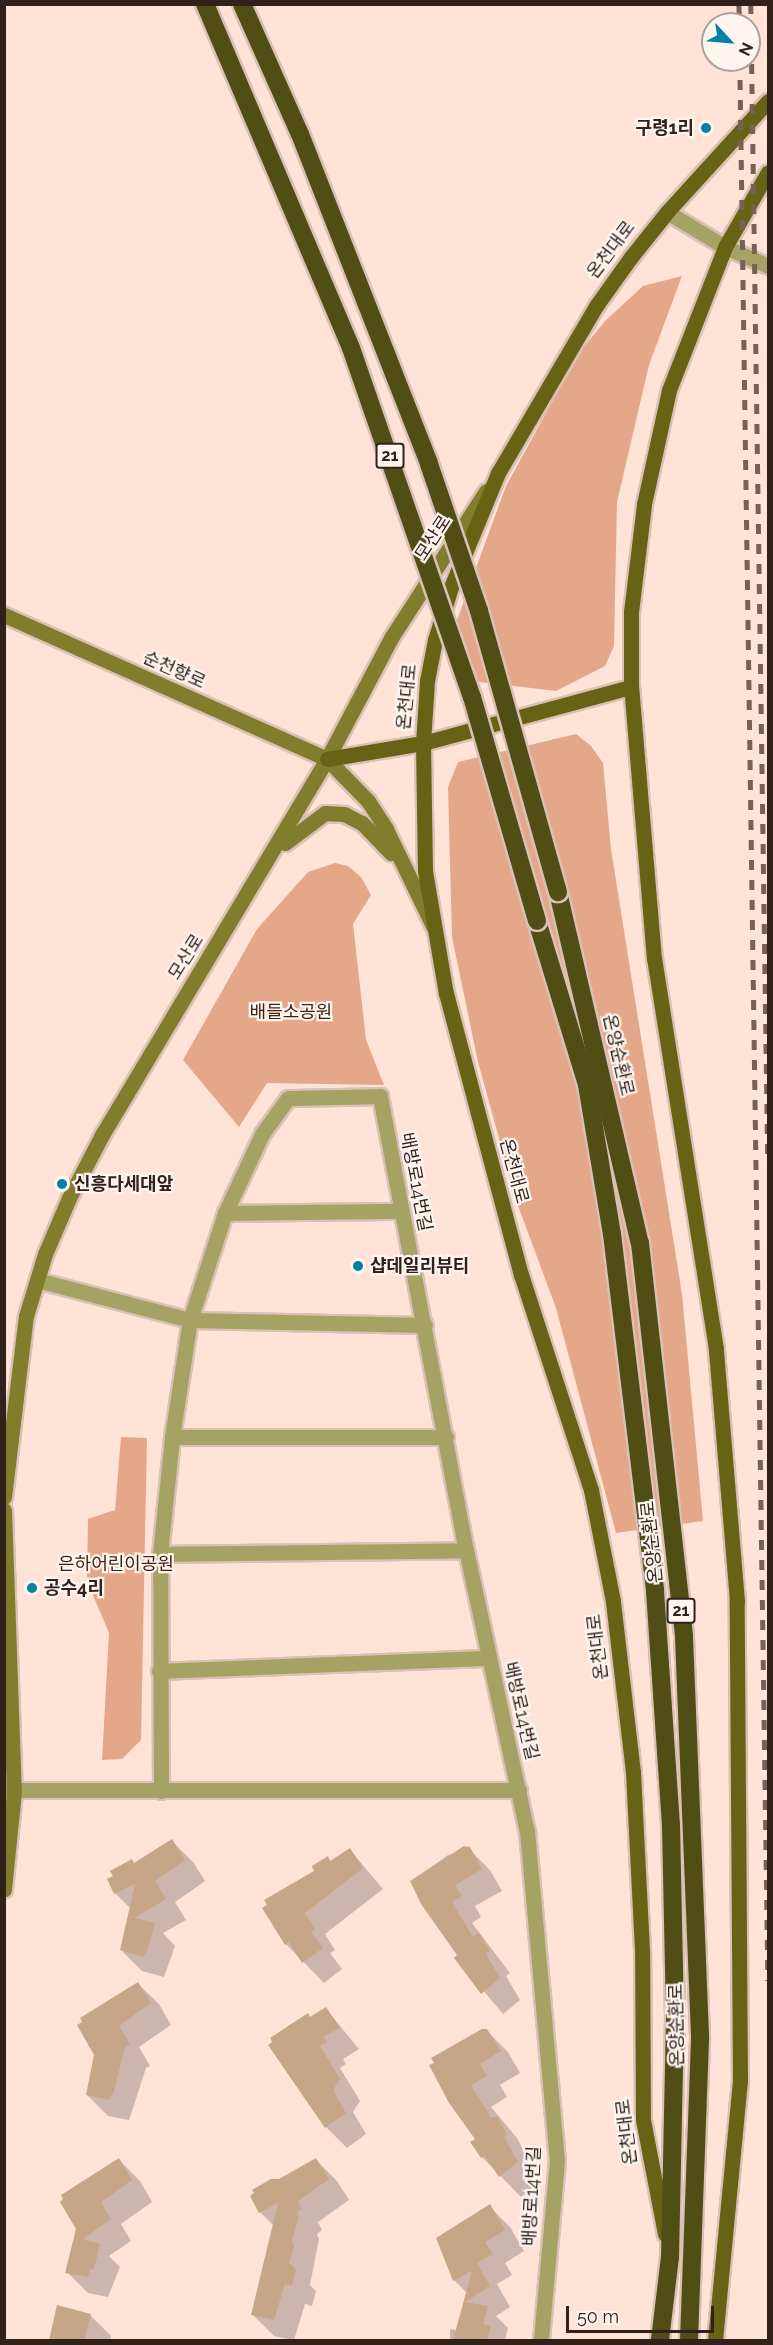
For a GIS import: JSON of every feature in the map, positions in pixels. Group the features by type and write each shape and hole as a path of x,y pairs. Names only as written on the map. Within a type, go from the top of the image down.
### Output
{"highway":[{"name":"온양순환로","path":"205,4 351,348 472,697 587,1085 612,1234 655,1591 671,1825 675,1996 670,2257"},
{"name":"온양순환로","path":"242,4 300,134 429,464 479,611 558,892 640,1243 684,1637 700,2040 688,2340"},
{"name":"온천대로","path":"660,2340 670,2257"}],"main road":[{"name":"온천대로","path":"670,2257 643,2120 642,1950 633,1772 613,1601 591,1490 521,1275 446,994 433,926 421,803 423,743 427,681 435,640 455,577 498,473 596,306 667,212 768,101"},
{"path":"716,2340 740,2081 737,1601 716,1349 654,959 631,687 635,563 651,472 669,390 725,247 768,172"},
{"path":"327,759 423,743 631,687"}],"street":[{"path":"667,212 725,247 768,266"},
{"name":"모산로","path":"4,1497 26,1316 37,1280 69,1198 102,1135 327,759 391,638 498,473"},
{"name":"순천향로","path":"4,615 327,759"},
{"path":"327,759 368,801 386,829 433,926"},
{"path":"268,860 295,832 325,813 344,814 383,841 403,868"},
{"name":"배방로14번길","path":"225,1213 262,1134 288,1098 380,1096 466,1550 527,1831 557,2160 541,2340"},
{"path":"161,1791 160,1554 172,1437 190,1320 225,1213 401,1210"},
{"path":"37,1280 190,1320 425,1325"},
{"path":"172,1437 446,1437"},
{"path":"4,1510 9,1791 4,1889"},
{"path":"160,1554 466,1550"},
{"path":"159,1671 489,1658"},
{"path":"9,1791 519,1790"}],"green space":[{"path":"682,276 649,365 617,502 614,646 605,666 556,691 471,681 449,642 506,486 579,353 605,321 643,286"},
{"path":"576,734 591,746 603,763 611,849 682,1294 703,1521 616,1533 556,1308 517,1203 478,1062 452,937 448,787 458,762"},
{"name":"배들소공원","path":"335,863 348,866 361,877 371,895 353,924 366,1040 384,1085 267,1083 239,1127 183,1060 257,929 308,872"},
{"name":"은하어린이공원","path":"121,1437 147,1438 141,1740 122,1759 102,1760 109,1633 87,1581 88,1519 115,1510"}],"building":[{"path":"172,1839 185,1860 155,1881 166,1899 134,1918 155,1923 148,1948 143,1957 120,1950 135,1884 114,1894 107,1879 113,1876 110,1871 132,1859 134,1863"},
{"path":"464,1846 470,1847 482,1869 455,1885 462,1896 452,1902 473,1937 479,1933 490,1951 486,1954 500,1978 481,1994 454,1958 457,1955 421,1904 410,1881"},
{"path":"350,1848 363,1868 305,1913 315,1929 311,1932 323,1948 302,1963 289,1942 285,1945 262,1908 267,1905 264,1900 314,1871 312,1866 328,1856 330,1861"},
{"path":"138,1982 151,2003 119,2026 130,2044 125,2047 114,2091 109,2100 86,2095 94,2055 77,2025 82,2022 80,2018"},
{"path":"326,2007 340,2028 323,2037 327,2042 320,2046 340,2079 333,2090 346,2113 325,2128 268,2045 272,2042 270,2038 308,2013 310,2017"},
{"path":"482,2029 487,2029 501,2051 480,2064 487,2076 471,2085 491,2118 497,2116 507,2135 504,2137 518,2162 499,2177 485,2156 481,2158 470,2142 475,2139 449,2103 429,2065 434,2063 431,2058"},
{"path":"119,2158 132,2180 101,2202 111,2219 83,2239 100,2244 94,2269 90,2269 88,2277 65,2273 76,2229 60,2202 63,2199 61,2195"},
{"path":"316,2158 329,2179 298,2201 302,2209 297,2212 299,2217 292,2239 294,2248 289,2263 296,2269 292,2286 285,2284 274,2320 251,2315 278,2203 259,2213 250,2196 254,2193 252,2190 271,2179 279,2179"},
{"path":"490,2204 505,2230 485,2242 493,2254 477,2263 490,2286 465,2302 488,2306 483,2324 491,2326 487,2340 453,2340 472,2271 453,2281 436,2238"},
{"path":"57,2305 91,2314 84,2340 49,2340"}],"railway":[{"path":"739,4 739,12"},
{"path":"751,4 768,1163"},
{"path":"740,72 768,1981"}],"place":[{"name":"구령1리","path":"706,128"},
{"name":"신흥다세대앞","path":"62,1184"},
{"name":"샵데일리뷰티","path":"358,1266"},
{"name":"공수4리","path":"32,1588"}]}
